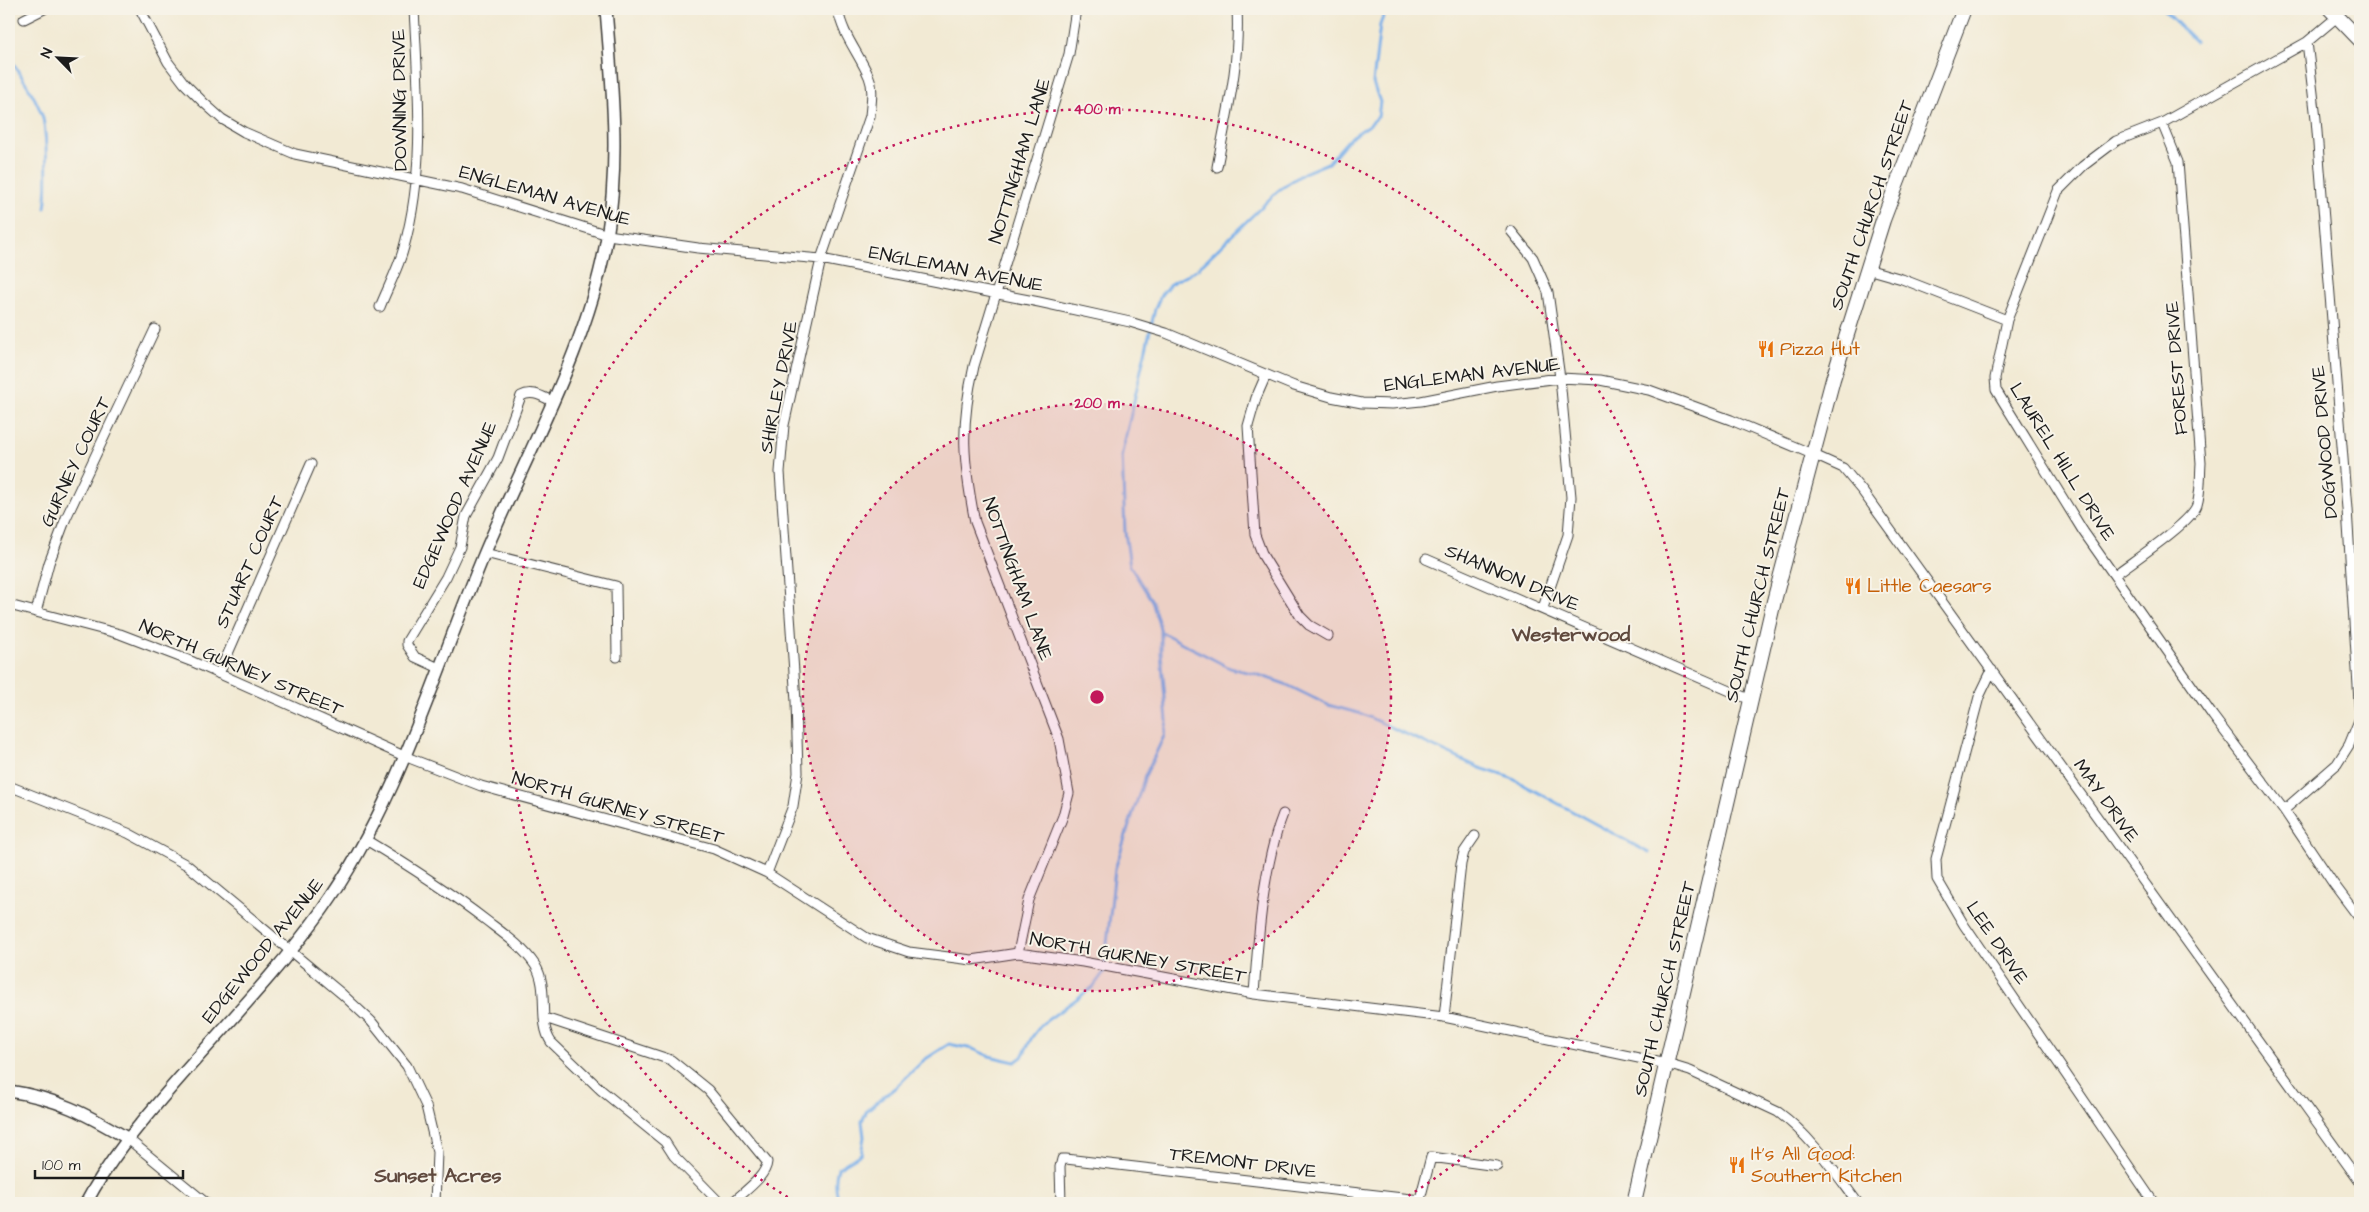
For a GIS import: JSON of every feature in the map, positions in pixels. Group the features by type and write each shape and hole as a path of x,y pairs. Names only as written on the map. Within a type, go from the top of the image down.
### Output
{"main road":[{"name":"SOUTH CHURCH STREET","path":"1634,1203 1774,601 1812,454 1833,379 1883,220 1964,9"},
{"path":"2334,13 2360,40"}],"street":[{"path":"24,19 44,9"},
{"name":"ENGLEMAN AVENUE","path":"140,9 168,62 184,83 222,119 244,132 295,154 418,179 498,199 608,235 698,248 821,258 996,293 1139,325 1166,333 1266,376 1330,397 1362,403 1392,404 1421,401 1497,386 1560,378 1600,380 1649,390 1731,420 1812,454"},
{"name":"DOWNING DRIVE","path":"380,307 404,248 418,179 419,110 414,9"},
{"name":"EDGEWOOD AVENUE","path":"86,1203 94,1186 127,1138 323,909 366,840 396,779 485,553 552,401 581,332 595,292 608,235 615,159 606,9"},
{"name":"SHIRLEY DRIVE","path":"767,873 793,806 798,772 796,702 780,472 784,425 821,258 870,116 872,91 869,77 846,36 838,9"},
{"name":"NOTTINGHAM LANE","path":"1018,953 1029,900 1063,816 1068,793 1059,739 975,522 967,484 963,446 965,411 974,366 1030,188 1069,54 1076,9"},
{"path":"1217,167 1236,68 1237,9"},
{"name":"LAUREL HILL DRIVE","path":"2334,13 2307,42 2162,123 2116,142 2082,166 2062,186 2007,320 1995,378 1996,390 2083,531 2116,574 2213,716 2284,810 2333,884 2360,919"},
{"name":"DOGWOOD DRIVE","path":"2284,810 2337,764 2349,745 2360,718 2347,509 2316,119 2307,42"},
{"name":"FOREST DRIVE","path":"2116,574 2184,524 2197,506 2199,496 2201,463 2178,162 2162,123"},
{"path":"1511,231 1533,258 1548,292 1560,378 1571,497 1568,535 1543,608"},
{"path":"1868,269 1902,279 2007,320"},
{"name":"GURNEY COURT","path":"36,612 49,563 66,518 155,329"},
{"path":"1266,376 1256,398 1248,426 1255,535 1263,556 1300,616 1309,625 1328,636"},
{"name":"EDGEWOOD AVENUE","path":"440,668 415,657 407,645 407,641 446,577 460,547 466,516 498,458 522,396 527,393 534,393 552,401"},
{"name":"MAY DRIVE","path":"1812,454 1843,468 1863,492 2360,1182"},
{"name":"STUART COURT","path":"219,674 311,464"},
{"path":"485,553 616,586 617,657"},
{"name":"SHANNON DRIVE","path":"1426,559 1543,608 1751,700"},
{"name":"NORTH GURNEY STREET","path":"9,605 120,634 219,674 404,756 481,786 714,849 767,873 850,928 888,946 909,952 972,960 1018,953 1083,962 1254,994 1444,1017 1667,1064 1690,1071 1783,1116 1803,1132 1858,1203"},
{"name":"LEE DRIVE","path":"1992,670 1979,697 1936,859 1936,879 2072,1086 2154,1203"},
{"path":"9,786 128,833 187,865 342,994 371,1021 407,1066 426,1106 437,1152 435,1203"},
{"path":"1254,994 1258,946 1273,838 1283,814"},
{"path":"1444,1017 1461,864 1464,852 1475,836"},
{"path":"366,840 421,872 519,946 535,965 542,980 545,1033 557,1049 601,1090 665,1142 674,1156 720,1203"},
{"path":"545,1018 671,1060 708,1090 767,1162 767,1168 732,1203"},
{"path":"9,1091 35,1094 75,1108 127,1138 206,1203"},
{"path":"1419,1202 1431,1157 1497,1166"},
{"name":"TREMONT DRIVE","path":"1061,1203 1060,1167 1063,1159 1419,1202"}],"waterway":[{"path":"839,1203 836,1186 838,1168 861,1154 864,1137 862,1121 867,1110 896,1087 924,1060 949,1044 1015,1062 1022,1057 1032,1037 1042,1024 1093,987 1104,972 1115,869 1145,776 1164,736 1167,721 1161,632 1152,601 1130,566 1125,532 1122,453 1155,309 1161,295 1170,284 1196,270 1279,190 1304,173 1328,163 1350,138 1378,117 1380,102 1373,83 1380,25 1386,9"},
{"path":"2163,9 2195,41"},
{"path":"9,57 39,107 44,123 46,161 45,208"},
{"path":"1161,632 1230,668 1256,674 1285,684 1328,705 1362,714 1480,768 1511,778 1649,853"}],"place":[{"name":"Pizza Hut","path":"1766,349"},
{"name":"Little Caesars","path":"1853,586"},
{"name":"It's All Good: Southern Kitchen","path":"1737,1165"}],"district":[{"name":"Westerwood","path":"1571,635"},
{"name":"Sunset Acres","path":"438,1176"}]}
